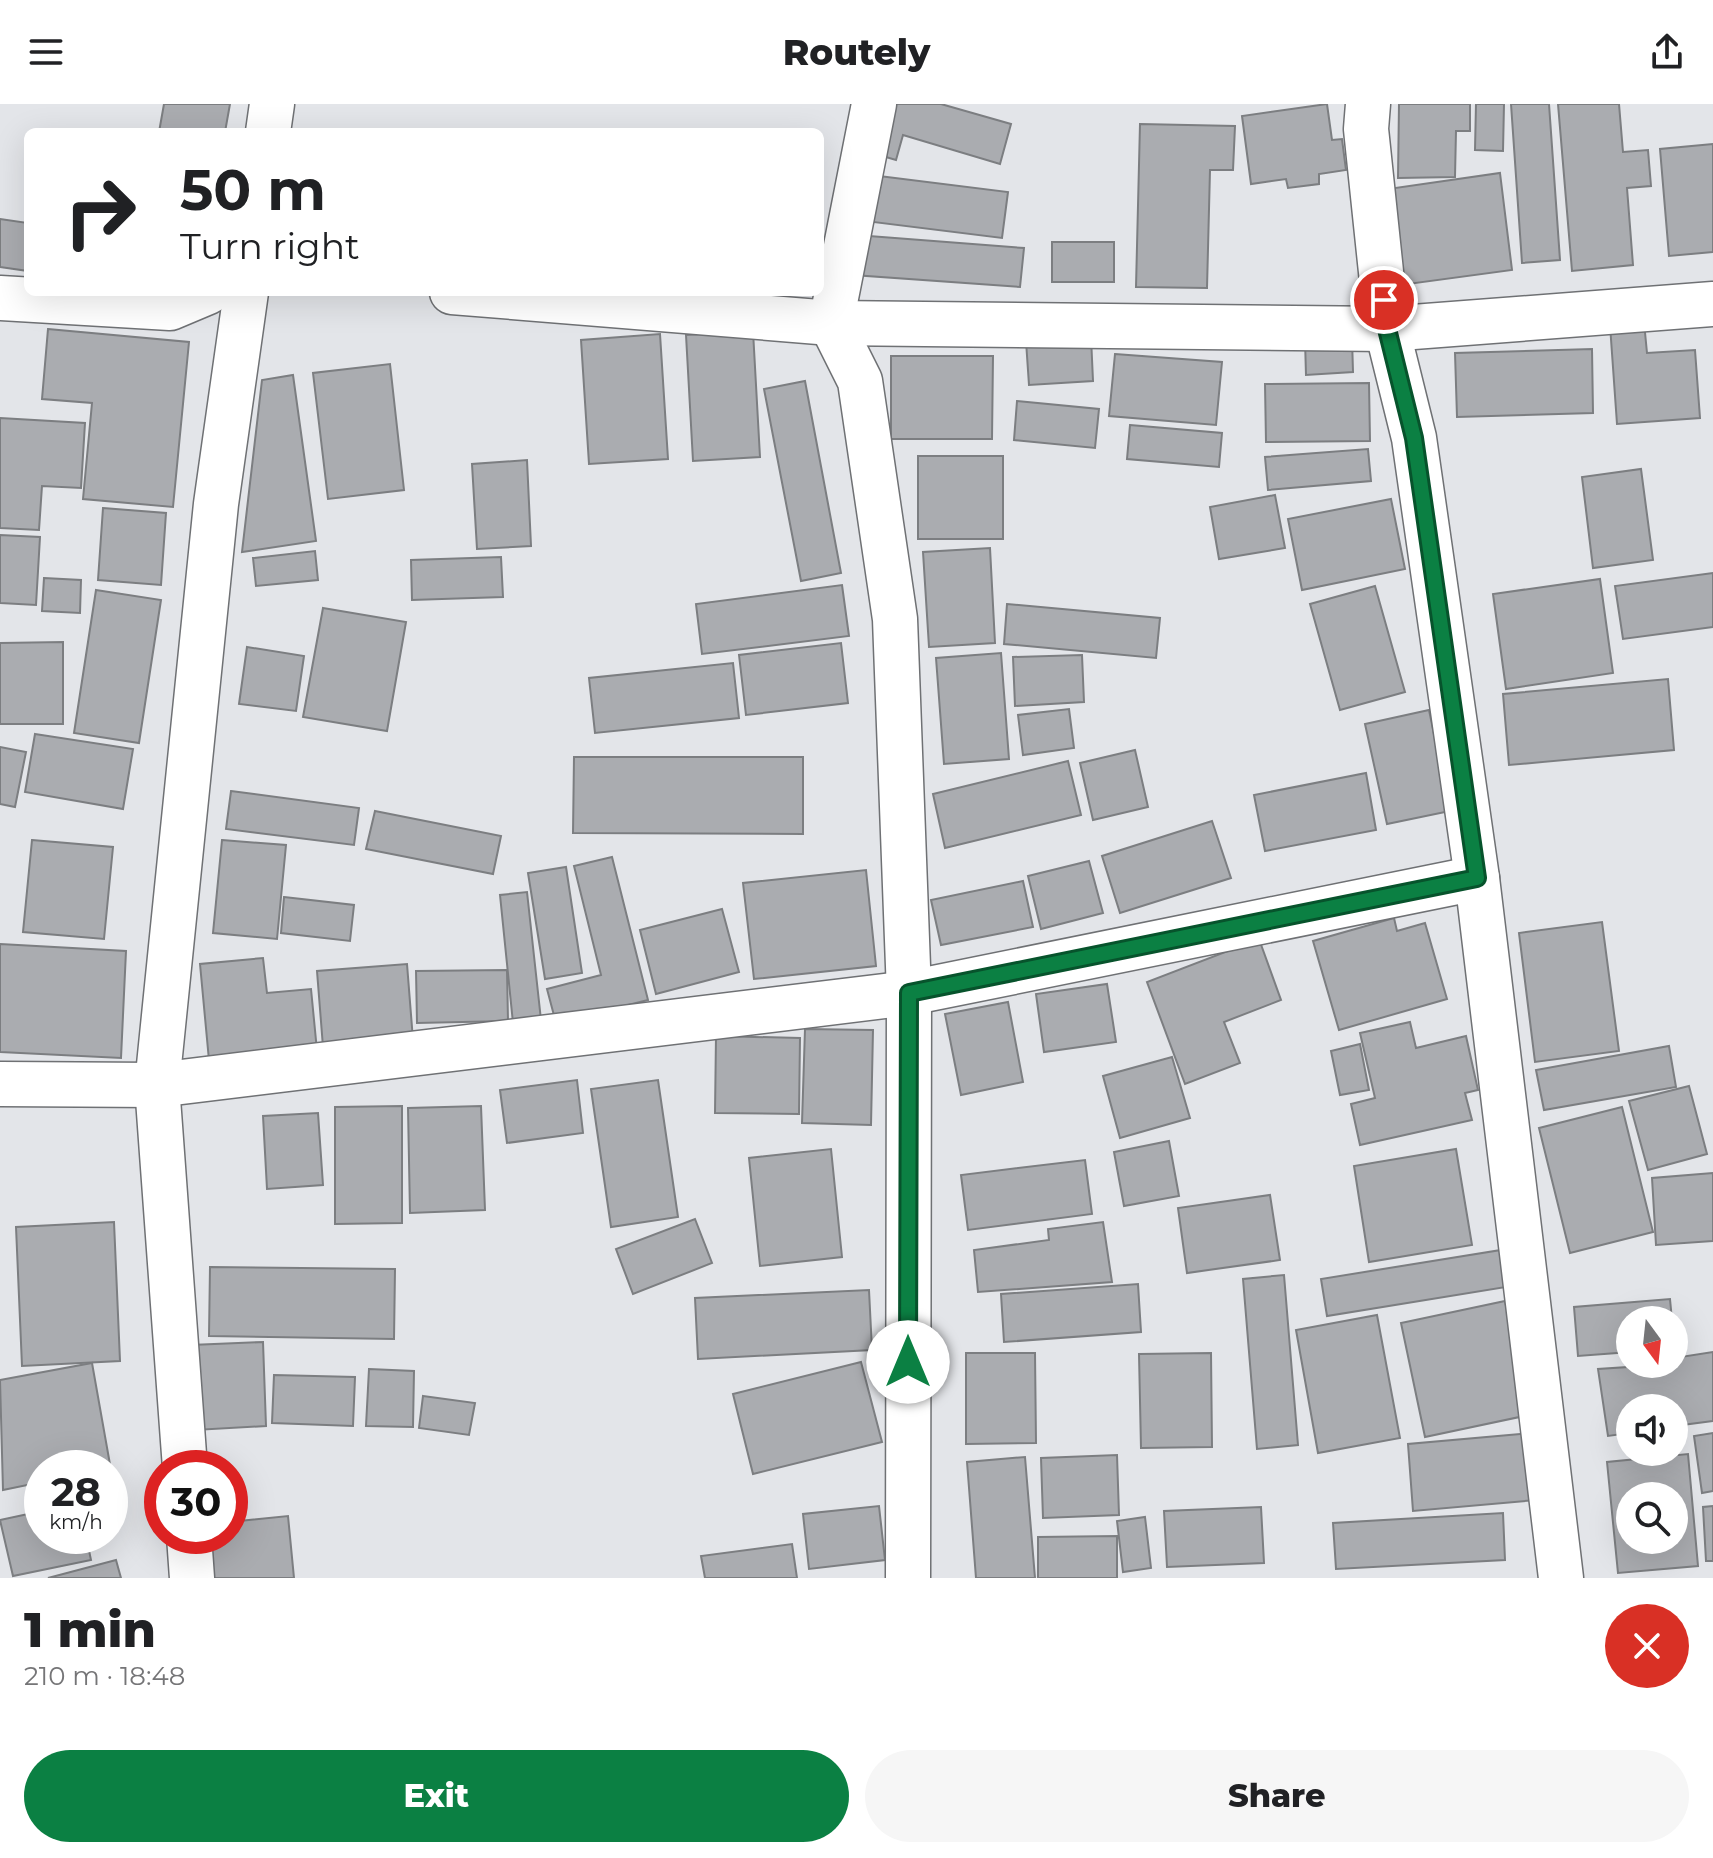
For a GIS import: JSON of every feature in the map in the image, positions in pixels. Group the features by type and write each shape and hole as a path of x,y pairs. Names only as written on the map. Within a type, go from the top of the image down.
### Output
{"street":[{"path":"269,128 272,104"},
{"path":"874,104 831,323 860,381 895,619 909,993 908,1578"},
{"path":"1368,104 1366,129 1387,329 1414,438 1477,878 1561,1578"},
{"path":"0,298 170,308 198,296"},
{"path":"184,1450 157,1085 216,504 245,296"},
{"path":"501,296 831,323 1387,329 1713,304"},
{"path":"0,1084 157,1085 909,993 1477,878"},
{"path":"190,1554 192,1578"}],"building":[{"path":"164,104 230,104 226,128 160,128"},
{"path":"883,104 941,104 1011,124 1000,164 903,135 896,160 869,152"},
{"path":"1327,104 1332,140 1342,139 1346,170 1319,174 1319,184 1288,188 1286,179 1251,184 1242,116"},
{"path":"1399,104 1470,104 1470,131 1456,131 1455,177 1398,178"},
{"path":"1476,104 1504,104 1503,151 1475,150"},
{"path":"1511,104 1549,104 1560,260 1522,263"},
{"path":"1558,104 1619,104 1623,152 1648,150 1651,186 1627,188 1633,265 1572,271"},
{"path":"1140,124 1235,126 1233,170 1210,170 1207,288 1136,287"},
{"path":"1713,144 1713,252 1669,256 1660,149"},
{"path":"1500,173 1512,270 1401,285 1388,189"},
{"path":"871,175 1008,192 1002,238 865,221"},
{"path":"0,219 24,222 24,270 0,267"},
{"path":"856,235 1024,248 1020,287 853,275"},
{"path":"1052,242 1114,242 1114,282 1052,282"},
{"path":"1644,322 1647,353 1695,350 1700,418 1617,424 1610,325"},
{"path":"48,329 189,342 173,507 83,499 92,403 42,399"},
{"path":"753,331 760,457 693,461 686,335"},
{"path":"660,334 668,459 589,464 581,340"},
{"path":"1091,337 1093,381 1029,385 1026,341"},
{"path":"1352,338 1353,372 1306,375 1305,340"},
{"path":"1592,349 1593,413 1457,417 1455,353"},
{"path":"1115,354 1222,362 1216,425 1109,416"},
{"path":"891,356 993,356 992,439 891,439"},
{"path":"390,364 404,490 328,499 313,373"},
{"path":"293,375 316,541 242,552 262,380"},
{"path":"805,381 841,573 801,581 764,389"},
{"path":"1369,383 1370,441 1266,442 1265,384"},
{"path":"1017,401 1099,409 1095,448 1014,440"},
{"path":"0,418 85,423 81,488 42,486 39,530 0,528"},
{"path":"1130,425 1222,433 1219,467 1127,459"},
{"path":"1368,449 1371,481 1268,490 1265,457"},
{"path":"918,456 1003,456 1003,539 918,539"},
{"path":"527,460 531,546 477,549 472,464"},
{"path":"1641,469 1653,560 1593,568 1582,477"},
{"path":"1275,495 1285,548 1219,559 1210,507"},
{"path":"1391,499 1405,569 1302,590 1288,519"},
{"path":"103,508 166,513 161,585 98,580"},
{"path":"0,535 40,537 36,605 0,603"},
{"path":"990,548 995,643 929,647 923,552"},
{"path":"315,551 318,580 256,586 253,558"},
{"path":"501,557 503,597 412,600 411,560"},
{"path":"1713,573 1713,627 1623,639 1615,586"},
{"path":"44,578 81,580 80,613 42,611"},
{"path":"1600,579 1613,673 1506,689 1493,594"},
{"path":"842,585 849,636 702,654 696,604"},
{"path":"1375,586 1405,692 1340,710 1310,604"},
{"path":"96,590 161,600 139,743 74,733"},
{"path":"1007,604 1160,618 1156,658 1004,644"},
{"path":"323,608 406,622 387,731 303,717"},
{"path":"63,642 63,724 0,724 0,643"},
{"path":"841,643 848,703 746,715 739,655"},
{"path":"247,647 304,656 296,711 239,704"},
{"path":"1001,653 1009,759 944,764 936,658"},
{"path":"1082,655 1084,702 1015,706 1013,657"},
{"path":"733,663 739,718 595,733 589,678"},
{"path":"1668,679 1674,750 1509,765 1503,694"},
{"path":"1069,709 1074,748 1023,755 1018,715"},
{"path":"1429,710 1450,811 1387,824 1365,724"},
{"path":"35,734 133,749 123,809 25,792"},
{"path":"0,747 26,752 15,807 0,804"},
{"path":"1135,750 1148,807 1093,820 1080,763"},
{"path":"574,757 803,757 803,834 573,833"},
{"path":"1068,761 1081,815 945,848 933,794"},
{"path":"1366,773 1376,830 1265,851 1254,795"},
{"path":"231,791 359,808 354,845 226,829"},
{"path":"375,811 501,836 493,874 366,849"},
{"path":"1212,821 1231,878 1120,913 1102,856"},
{"path":"32,840 113,847 104,939 23,932"},
{"path":"222,840 286,845 277,939 213,933"},
{"path":"612,857 648,1000 556,1023 547,989 601,975 574,866"},
{"path":"1089,861 1103,913 1041,929 1028,876"},
{"path":"566,867 582,973 545,979 528,873"},
{"path":"866,870 876,966 754,979 743,883"},
{"path":"1023,881 1033,927 941,945 931,900"},
{"path":"527,892 541,1020 513,1023 500,895"},
{"path":"284,897 354,905 350,941 281,933"},
{"path":"722,909 739,972 656,994 640,930"},
{"path":"1394,918 1397,931 1425,923 1447,999 1339,1030 1313,941"},
{"path":"1602,922 1619,1051 1535,1062 1519,933"},
{"path":"1259,939 1281,1000 1224,1022 1240,1063 1185,1084 1147,982"},
{"path":"0,944 126,951 121,1058 0,1052"},
{"path":"263,958 267,993 311,989 318,1061 210,1071 200,964"},
{"path":"407,964 413,1040 323,1047 317,971"},
{"path":"507,970 508,1021 417,1023 416,971"},
{"path":"1107,984 1116,1042 1044,1052 1036,994"},
{"path":"1008,1002 1023,1082 961,1095 945,1014"},
{"path":"1410,1022 1416,1048 1466,1036 1478,1090 1465,1093 1472,1120 1360,1145 1351,1104 1375,1098 1360,1033"},
{"path":"805,1029 873,1030 871,1125 802,1123"},
{"path":"716,1036 800,1038 799,1114 715,1113"},
{"path":"1360,1044 1369,1090 1340,1095 1331,1051"},
{"path":"1669,1046 1676,1087 1544,1110 1536,1070"},
{"path":"1172,1057 1190,1118 1120,1138 1103,1076"},
{"path":"577,1080 583,1133 507,1143 500,1090"},
{"path":"658,1080 678,1217 611,1227 591,1089"},
{"path":"1689,1086 1707,1154 1648,1170 1629,1101"},
{"path":"402,1106 402,1223 335,1224 335,1107"},
{"path":"481,1106 485,1210 410,1213 408,1108"},
{"path":"1622,1107 1653,1232 1570,1253 1539,1128"},
{"path":"318,1113 323,1185 267,1189 263,1116"},
{"path":"1169,1141 1179,1196 1124,1206 1114,1152"},
{"path":"831,1149 842,1257 760,1266 749,1158"},
{"path":"1456,1149 1472,1245 1369,1262 1354,1166"},
{"path":"1085,1160 1092,1214 968,1230 961,1175"},
{"path":"1713,1173 1713,1241 1656,1245 1652,1178"},
{"path":"1270,1195 1280,1260 1187,1273 1178,1208"},
{"path":"695,1219 712,1263 633,1294 616,1249"},
{"path":"114,1222 120,1361 22,1366 16,1227"},
{"path":"1103,1222 1112,1282 978,1292 974,1250 1049,1240 1048,1229"},
{"path":"1501,1250 1506,1287 1327,1316 1321,1279"},
{"path":"210,1267 395,1269 394,1339 209,1336"},
{"path":"1284,1275 1298,1445 1257,1449 1243,1279"},
{"path":"1138,1284 1141,1332 1004,1342 1001,1294"},
{"path":"869,1290 872,1350 698,1359 695,1298"},
{"path":"1670,1299 1671,1306 1616,1306 1616,1353 1578,1356 1574,1307"},
{"path":"1505,1301 1529,1415 1425,1437 1401,1323"},
{"path":"1377,1315 1400,1438 1318,1453 1296,1330"},
{"path":"263,1342 266,1426 195,1430 191,1345"},
{"path":"1713,1352 1713,1421 1688,1424 1688,1394 1616,1394 1616,1435 1608,1436 1598,1369 1616,1368 1616,1378 1688,1378 1688,1356"},
{"path":"966,1353 1035,1353 1036,1443 966,1444"},
{"path":"1211,1353 1212,1447 1141,1448 1139,1354"},
{"path":"861,1362 882,1442 753,1474 733,1394"},
{"path":"92,1363 107,1450 24,1450 24,1486 3,1490 0,1380"},
{"path":"369,1369 414,1371 413,1427 366,1426"},
{"path":"274,1375 355,1377 353,1426 272,1423"},
{"path":"423,1396 475,1403 469,1435 419,1428"},
{"path":"1531,1433 1536,1500 1413,1511 1408,1444"},
{"path":"1713,1433 1713,1491 1702,1493 1694,1436"},
{"path":"1688,1454 1698,1566 1618,1573 1616,1554 1688,1554 1688,1482 1616,1482 1616,1553 1607,1462 1616,1461 1616,1466 1688,1466"},
{"path":"1117,1455 1119,1515 1043,1518 1041,1458"},
{"path":"1025,1457 1035,1578 976,1578 967,1462"},
{"path":"879,1506 885,1560 809,1569 803,1514"},
{"path":"1713,1506 1713,1561 1706,1561 1703,1507"},
{"path":"1261,1507 1264,1563 1167,1567 1164,1511"},
{"path":"1503,1513 1505,1560 1336,1569 1333,1523"},
{"path":"24,1515 24,1554 90,1554 91,1560 13,1576 0,1520"},
{"path":"288,1516 294,1578 208,1578 206,1554 248,1554 248,1520"},
{"path":"1145,1517 1151,1568 1123,1572 1117,1521"},
{"path":"1117,1536 1117,1578 1038,1578 1038,1537"},
{"path":"792,1544 797,1578 705,1578 701,1556"},
{"path":"116,1560 121,1578 48,1578"}],"route":[{"path":"908,1362 909,993 1477,878 1414,438 1401,374 1387,329 1384,300"}]}
